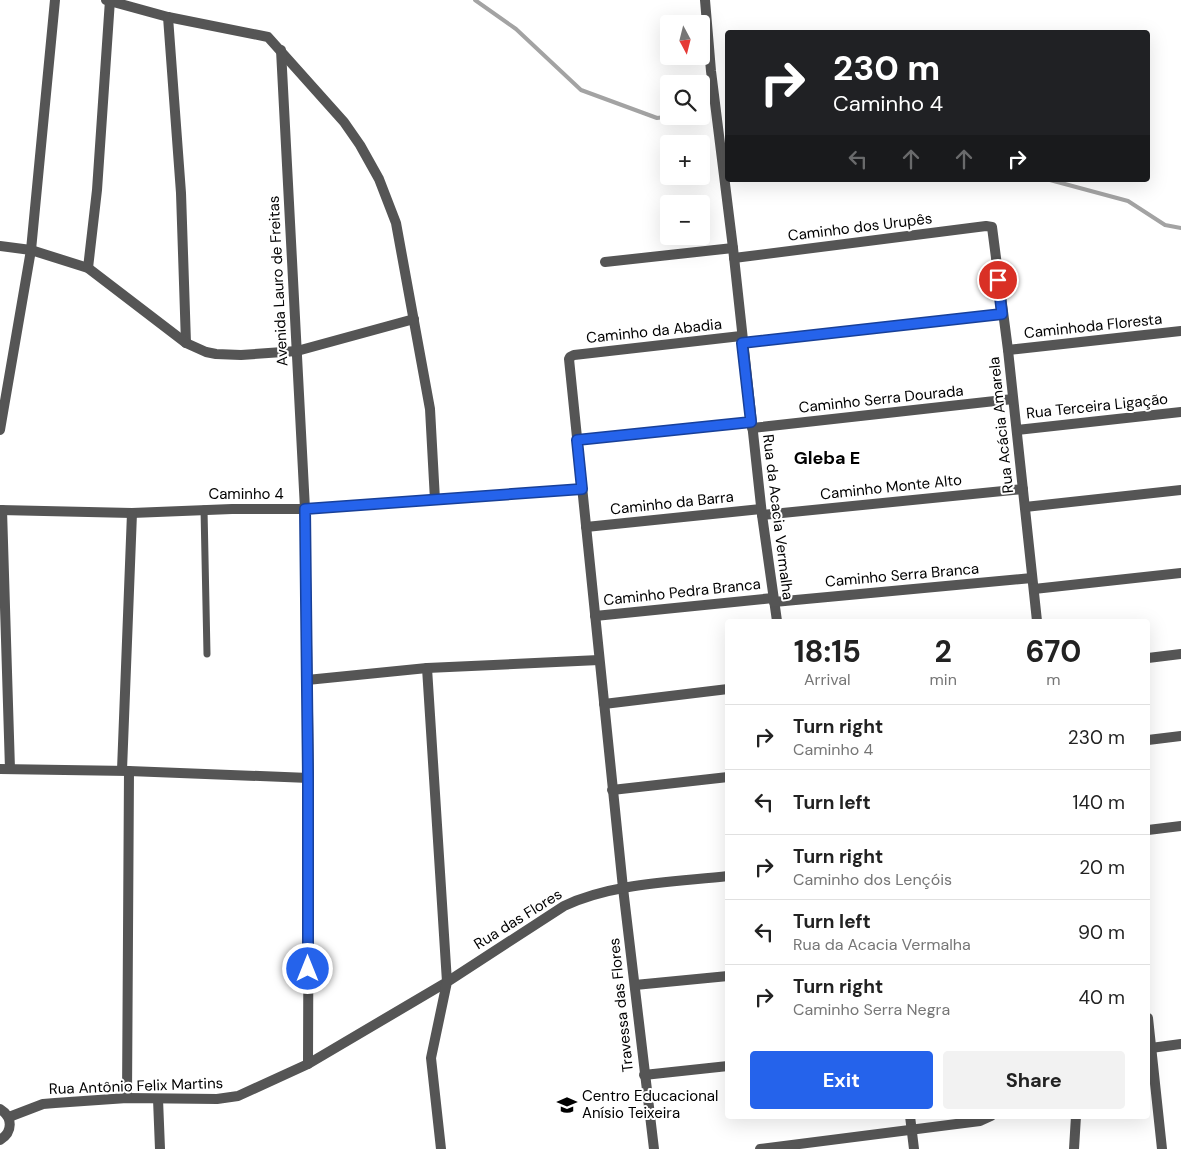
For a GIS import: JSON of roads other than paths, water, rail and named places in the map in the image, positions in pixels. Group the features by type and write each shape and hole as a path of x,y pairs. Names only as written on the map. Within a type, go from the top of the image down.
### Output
{"street":[{"path":"0,430 30,250 55,0"},
{"path":"88,268 97,190 109,0 168,17 268,37 282,50 344,122 380,179 396,223 430,409 435,500"},
{"name":"Rua da Acacia Vermalha","path":"705,0 711,71 761,512 777,619"},
{"path":"168,17 181,193 186,343"},
{"name":"Avenida Lauro de Freitas","path":"282,50 305,509 308,778 308,1064"},
{"name":"Caminho dos Urupês","path":"605,262 733,253 991,226"},
{"name":"Rua Acácia Amarela","path":"991,226 1014,399 1037,619"},
{"path":"0,246 30,250 88,268 186,343 206,352 216,354 241,355 297,352 414,319"},
{"name":"Caminho da Abadia","path":"570,357 574,355 1002,314"},
{"name":"Caminhoda Floresta","path":"1008,350 1181,331"},
{"name":"Travessa das Flores","path":"570,357 612,790 654,1149"},
{"name":"Caminho Serra Dourada","path":"577,440 1014,399"},
{"name":"Rua Terceira Ligação","path":"1017,430 1181,412"},
{"name":"Caminho 4","path":"1,510 132,513 204,509 305,509 582,489"},
{"name":"Caminho Monte Alto","path":"761,512 1023,489"},
{"path":"1025,507 1181,490"},
{"path":"1,510 5,769 125,771 308,778"},
{"name":"Caminho da Barra","path":"586,527 761,512"},
{"path":"127,1098 125,771 132,513"},
{"path":"1034,589 1181,573"},
{"name":"Caminho Serra Branca","path":"774,600 1032,578"},
{"name":"Caminho Pedra Branca","path":"595,616 774,600"},
{"path":"1150,658 1181,654"},
{"path":"307,680 427,668 599,660"},
{"path":"427,668 447,982 431,1058 441,1149"},
{"path":"604,704 725,690"},
{"path":"1150,740 1181,736"},
{"path":"612,790 725,777"},
{"path":"1150,830 1181,826"},
{"name":"Rua das Flores","path":"447,982 564,906 584,898 623,888 725,876"},
{"path":"635,985 725,976"},
{"name":"Rua Antônio Felix Martins","path":"9,1117 43,1104 127,1098 217,1099 238,1096 308,1064 447,982"},
{"path":"1150,1038 1162,1149"},
{"path":"1151,1048 1181,1044"},
{"path":"644,1075 725,1066"},
{"path":"158,1099 160,1149"},
{"path":"0,1109 9,1117 10,1128 8,1133 0,1140"},
{"path":"910,1119 914,1149"},
{"path":"760,1149 984,1119"},
{"path":"1074,1149 1076,1119"}],"lane":[{"path":"204,509 207,654"}],"waterway":[{"path":"475,0 516,29 581,90 660,118"},
{"path":"1057,182 1128,201 1165,225 1181,228"}],"place":[{"name":"Centro Educacional Anísio Teixeira","path":"567,1105"}],"district":[{"name":"Gleba E","path":"827,458"}]}
